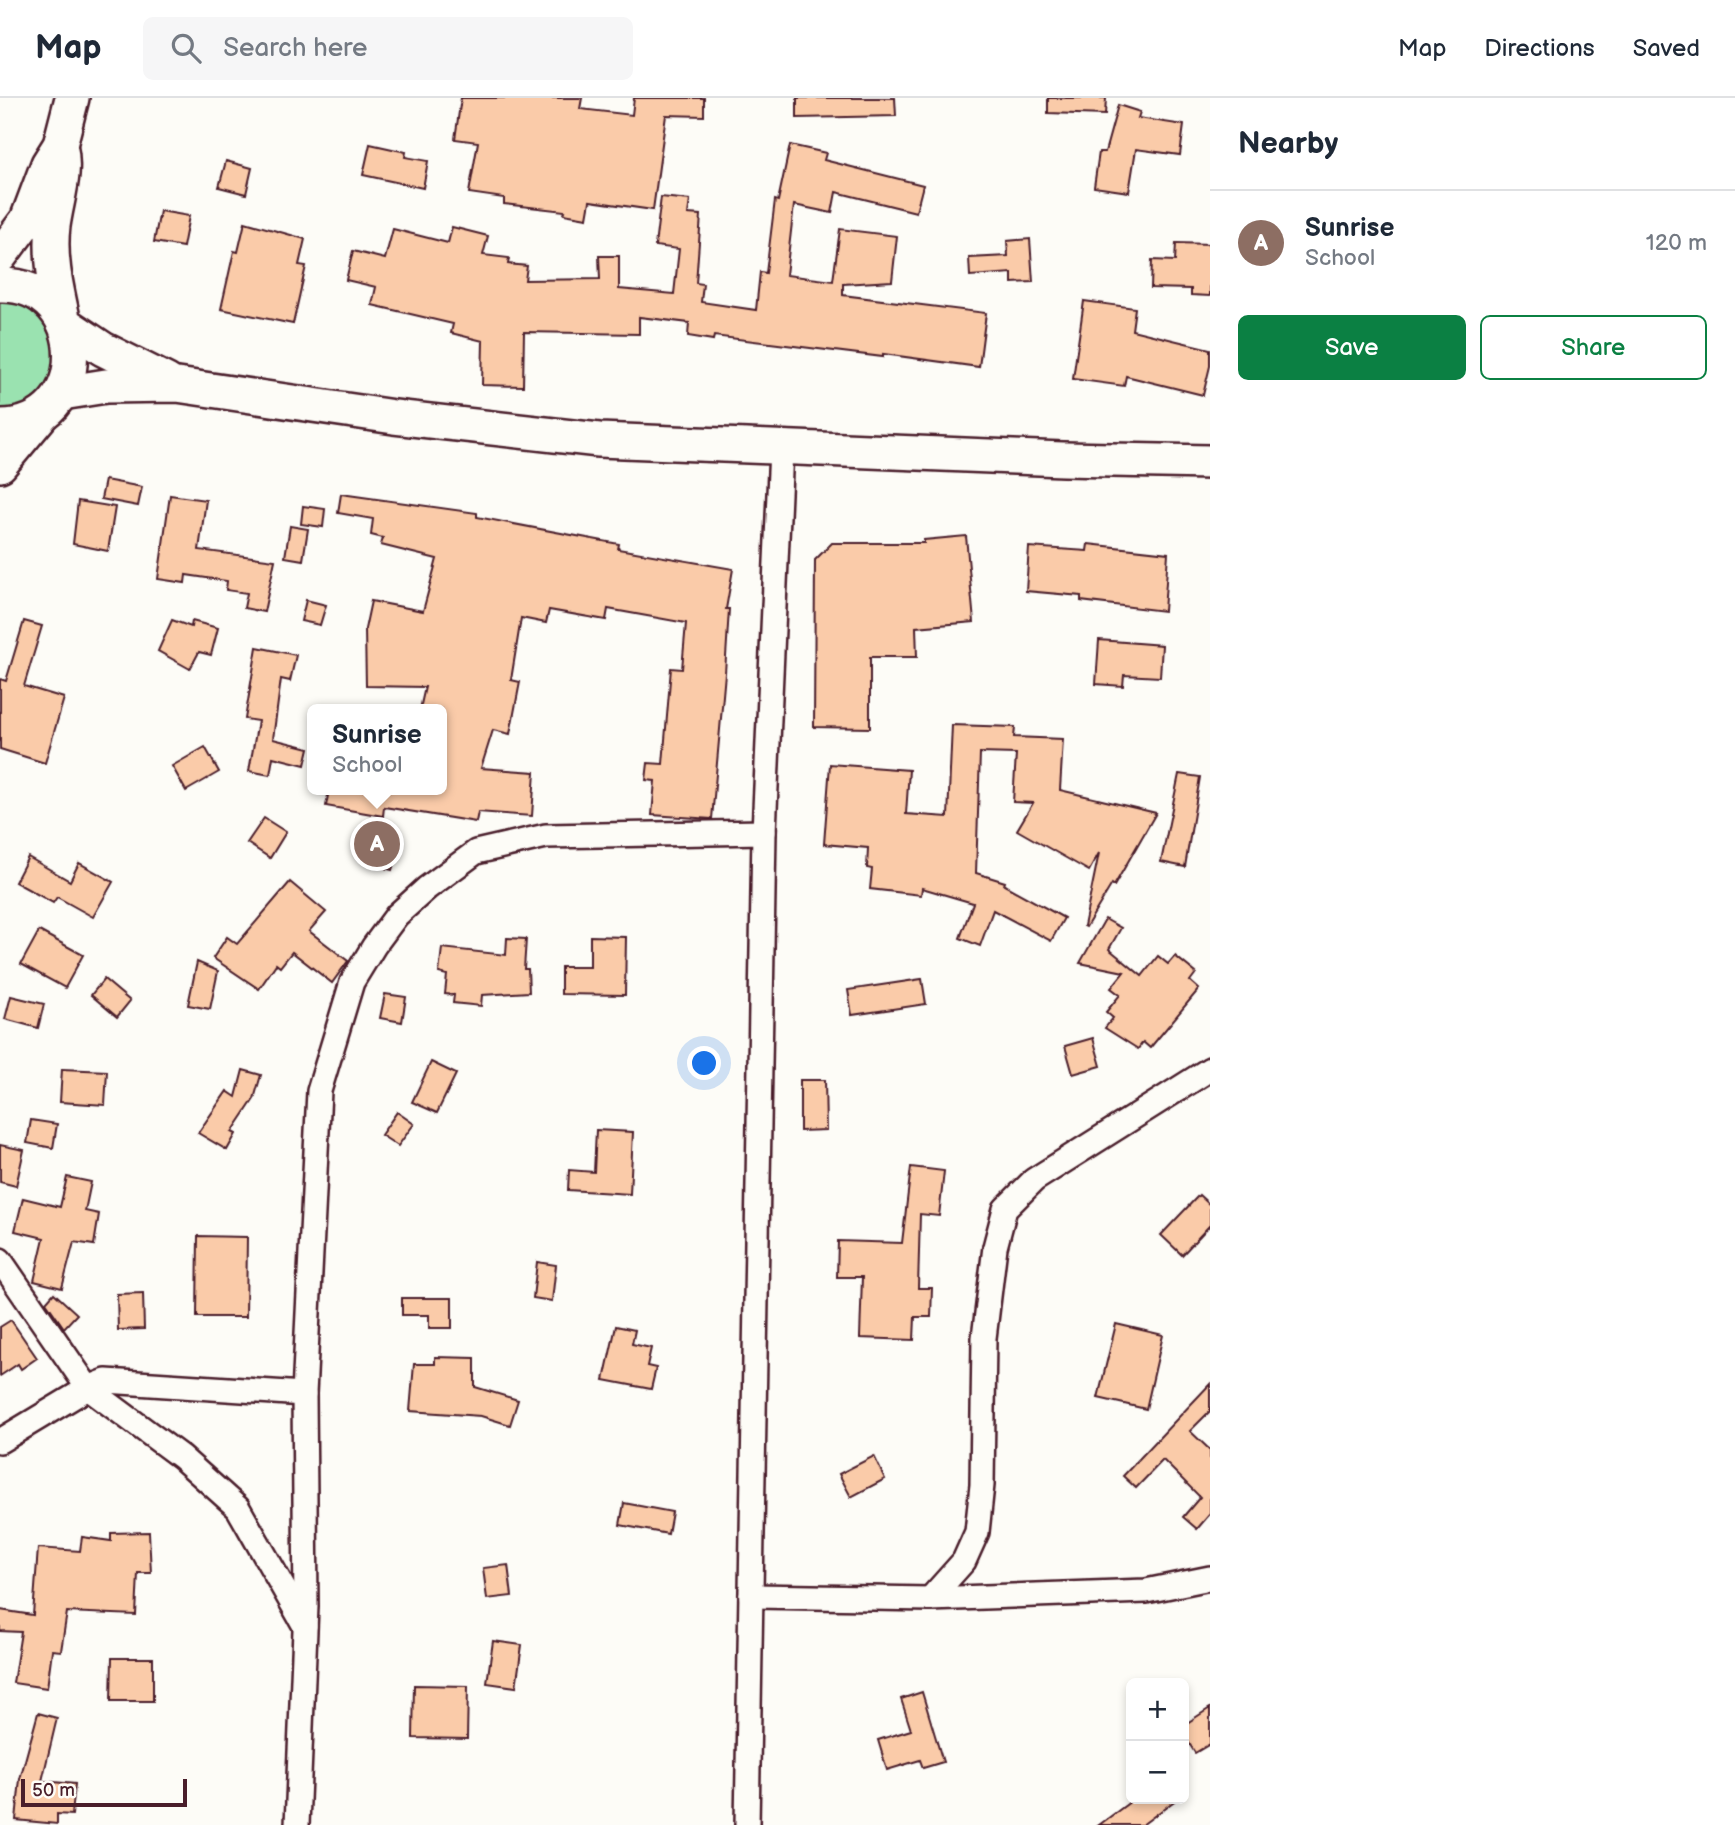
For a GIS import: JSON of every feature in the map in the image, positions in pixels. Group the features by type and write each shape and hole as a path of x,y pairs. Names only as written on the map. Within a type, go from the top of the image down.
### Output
{"highway":[{"path":"0,256 26,220 48,164 60,145 72,98"},
{"path":"0,465 53,403 72,358 71,340 64,323 52,256 53,227 65,165 60,145"},
{"path":"0,285 22,288 39,296 53,308 64,323 103,349 177,385"},
{"path":"0,426 28,422 53,403 106,386 177,385 394,417 599,440 781,449 1210,462"}],"street":[{"path":"747,1825 764,832 781,449"},
{"path":"297,1825 305,1626 304,1394 319,1091 352,982 397,915 427,888 476,852 546,836 764,832"},
{"path":"930,1599 964,1561 977,1532 982,1485 984,1338 993,1261 1005,1209 1034,1180 1210,1069"},
{"path":"0,1260 88,1388 181,1457 238,1508 305,1626"},
{"path":"0,1441 88,1388 106,1381 304,1394"},
{"path":"751,1596 930,1599 1146,1591 1210,1578"}],"green space":[{"path":"0,294 21,297 53,323 61,364 41,400 0,415"}],"building":[{"path":"461,98 582,98 580,109 632,115 634,98 704,98 704,116 666,115 653,210 590,201 587,218 564,214 565,211 504,204 504,198 469,193 478,142 455,139"},
{"path":"797,98 895,98 896,116 797,118"},
{"path":"1048,98 1106,98 1105,115 1048,113"},
{"path":"1118,105 1140,112 1138,118 1184,125 1180,155 1136,149 1129,192 1094,187 1099,152 1105,152"},
{"path":"370,144 406,152 405,157 428,161 423,188 363,175"},
{"path":"790,145 826,153 824,160 923,185 916,212 836,192 832,213 794,205 786,275 833,281 840,229 897,236 892,281 843,284 843,295 986,313 979,367 714,336 713,340 688,336 689,323 639,317 639,334 524,332 523,386 482,385 483,341 451,333 453,324 372,305 376,287 346,280 353,251 385,259 393,229 448,243 452,227 488,236 483,255 509,258 508,264 527,266 525,280 600,279 599,256 619,256 619,289 674,294 679,249 655,246 661,197 690,200 688,214 701,215 696,283 703,284 701,302 756,310 760,272 766,273 775,200 778,201"},
{"path":"226,161 252,168 246,194 219,187"},
{"path":"160,211 189,216 183,247 154,242"},
{"path":"245,222 305,239 299,265 306,266 293,324 221,309 234,251 238,252"},
{"path":"1030,239 1033,282 1012,283 1012,273 970,276 969,258 1008,256 1007,241"},
{"path":"1176,243 1210,244 1210,296 1191,295 1191,289 1151,288 1152,260 1175,261"},
{"path":"1084,301 1135,308 1132,330 1210,349 1210,366 1203,395 1126,376 1124,386 1073,379"},
{"path":"105,480 142,487 138,506 101,499"},
{"path":"341,494 477,513 477,517 619,544 618,549 733,569 726,609 729,609 725,673 712,819 652,815 655,781 646,780 648,763 663,764 671,668 682,669 686,623 608,609 606,620 549,610 546,623 521,618 511,680 520,682 510,734 493,730 481,768 535,772 532,816 478,812 476,822 384,807 383,816 326,806 328,795 447,795 447,704 421,704 425,687 366,686 365,629 371,601 423,611 437,559 381,545 383,538 371,535 373,519 338,513"},
{"path":"170,495 206,500 199,550 275,560 264,612 244,608 247,593 226,590 227,581 186,575 185,583 158,579"},
{"path":"78,501 115,507 108,551 73,544"},
{"path":"303,506 325,509 323,527 301,524"},
{"path":"290,526 308,529 303,560 285,557"},
{"path":"966,536 974,622 916,627 917,657 870,657 870,728 814,727 815,560 832,543 924,543 924,540"},
{"path":"1088,544 1168,553 1164,611 1081,601 1081,596 1026,591 1029,547 1087,551"},
{"path":"306,600 326,605 320,625 301,621"},
{"path":"172,620 191,627 192,621 218,628 211,655 199,652 190,669 158,651"},
{"path":"24,621 42,626 24,686 64,698 45,763 0,749 0,679 6,681"},
{"path":"1099,640 1162,645 1160,677 1124,675 1123,686 1096,684"},
{"path":"257,647 296,655 290,681 281,679 273,739 307,748 305,765 273,757 270,775 249,771 258,721 245,719"},
{"path":"952,725 1015,727 1014,737 1063,739 1060,790 1156,813 1114,886 1112,884 1086,927 1084,926 1099,853 1089,871 1017,830 1033,803 1013,802 1016,754 980,753 976,873 1005,882 1004,885 1064,918 1051,941 993,910 980,946 960,938 973,903 922,888 921,895 870,889 872,869 867,868 868,848 824,844 830,764 909,770 906,814 948,817"},
{"path":"205,747 219,772 186,791 172,766"},
{"path":"1179,774 1200,777 1185,867 1161,862"},
{"path":"264,818 286,832 270,858 247,843"},
{"path":"371,836 400,845 392,870 363,862"},
{"path":"28,857 70,881 79,863 113,882 93,917 57,897 53,903 15,882"},
{"path":"290,882 326,912 309,931 348,961 332,983 292,952 280,967 276,964 259,989 213,958 227,937 237,944"},
{"path":"1105,919 1121,928 1109,949 1142,976 1158,956 1168,964 1175,956 1196,973 1190,981 1199,989 1150,1048 1143,1042 1138,1049 1105,1028 1113,1018 1106,1012 1120,995 1111,988 1124,972 1080,963"},
{"path":"39,931 83,955 65,988 21,964"},
{"path":"590,936 626,937 625,995 561,994 561,967 590,967"},
{"path":"507,938 526,939 524,969 528,969 529,992 482,995 481,1006 453,1003 454,995 445,994 447,975 439,973 442,948 506,955"},
{"path":"197,962 218,971 210,1009 188,1005"},
{"path":"104,979 130,1001 117,1017 91,995"},
{"path":"922,979 926,1004 852,1015 848,990"},
{"path":"385,994 406,997 402,1022 380,1018"},
{"path":"11,996 44,1004 38,1028 5,1019"},
{"path":"1093,1038 1101,1066 1073,1074 1065,1046"},
{"path":"431,1062 456,1074 437,1113 412,1102"},
{"path":"62,1069 107,1071 105,1105 60,1102"},
{"path":"243,1070 261,1075 254,1099 232,1132 236,1134 227,1150 198,1133 227,1091 236,1097"},
{"path":"800,1080 825,1080 826,1130 800,1131"},
{"path":"397,1112 414,1124 398,1146 381,1135"},
{"path":"31,1120 57,1124 53,1148 27,1143"},
{"path":"596,1130 633,1132 630,1194 568,1190 569,1170 594,1172"},
{"path":"0,1145 24,1150 16,1186 0,1182"},
{"path":"911,1167 944,1171 939,1216 920,1214 918,1288 932,1288 931,1317 915,1317 914,1340 860,1338 862,1277 837,1277 838,1241 902,1243"},
{"path":"67,1177 91,1182 85,1211 99,1214 94,1245 74,1242 62,1288 34,1281 44,1238 15,1231 23,1198 60,1207"},
{"path":"1199,1195 1210,1205 1210,1225 1182,1255 1161,1235"},
{"path":"198,1236 247,1237 246,1317 197,1317"},
{"path":"537,1262 556,1265 552,1301 533,1298"},
{"path":"54,1293 77,1314 64,1328 46,1302"},
{"path":"143,1293 144,1329 118,1330 117,1294"},
{"path":"402,1298 452,1298 452,1328 429,1328 429,1315 402,1315"},
{"path":"11,1320 37,1358 21,1369 18,1364 0,1376 0,1327"},
{"path":"1116,1324 1163,1335 1146,1409 1098,1398"},
{"path":"616,1326 635,1330 632,1344 651,1348 647,1366 656,1368 651,1389 604,1380"},
{"path":"435,1357 475,1358 475,1387 518,1400 510,1425 481,1416 410,1411 414,1364 435,1364"},
{"path":"1210,1384 1210,1411 1190,1431 1210,1450 1210,1514 1197,1529 1183,1517 1200,1497 1163,1460 1136,1488 1123,1476"},
{"path":"874,1456 885,1479 851,1497 839,1474"},
{"path":"624,1503 672,1512 668,1534 620,1525"},
{"path":"149,1532 151,1573 138,1573 136,1615 67,1612 61,1651 52,1650 47,1688 13,1683 21,1632 0,1631 0,1610 33,1615 38,1548 80,1551 82,1537 111,1541 111,1533"},
{"path":"508,1565 512,1596 487,1599 483,1568"},
{"path":"493,1641 522,1645 516,1687 487,1683"},
{"path":"112,1658 153,1658 153,1701 111,1701"},
{"path":"414,1685 468,1686 467,1739 413,1738"},
{"path":"922,1692 943,1762 923,1768 920,1760 887,1770 878,1740 911,1730 901,1699"},
{"path":"1210,1708 1210,1744 1195,1753 1189,1743 1189,1722"},
{"path":"38,1713 57,1718 42,1781 75,1784 72,1815 57,1814 57,1824 16,1820 20,1779"},
{"path":"1127,1804 1170,1804 1142,1825 1099,1825"}],"place":[{"name":"Sunrise","path":"377,844"}]}
